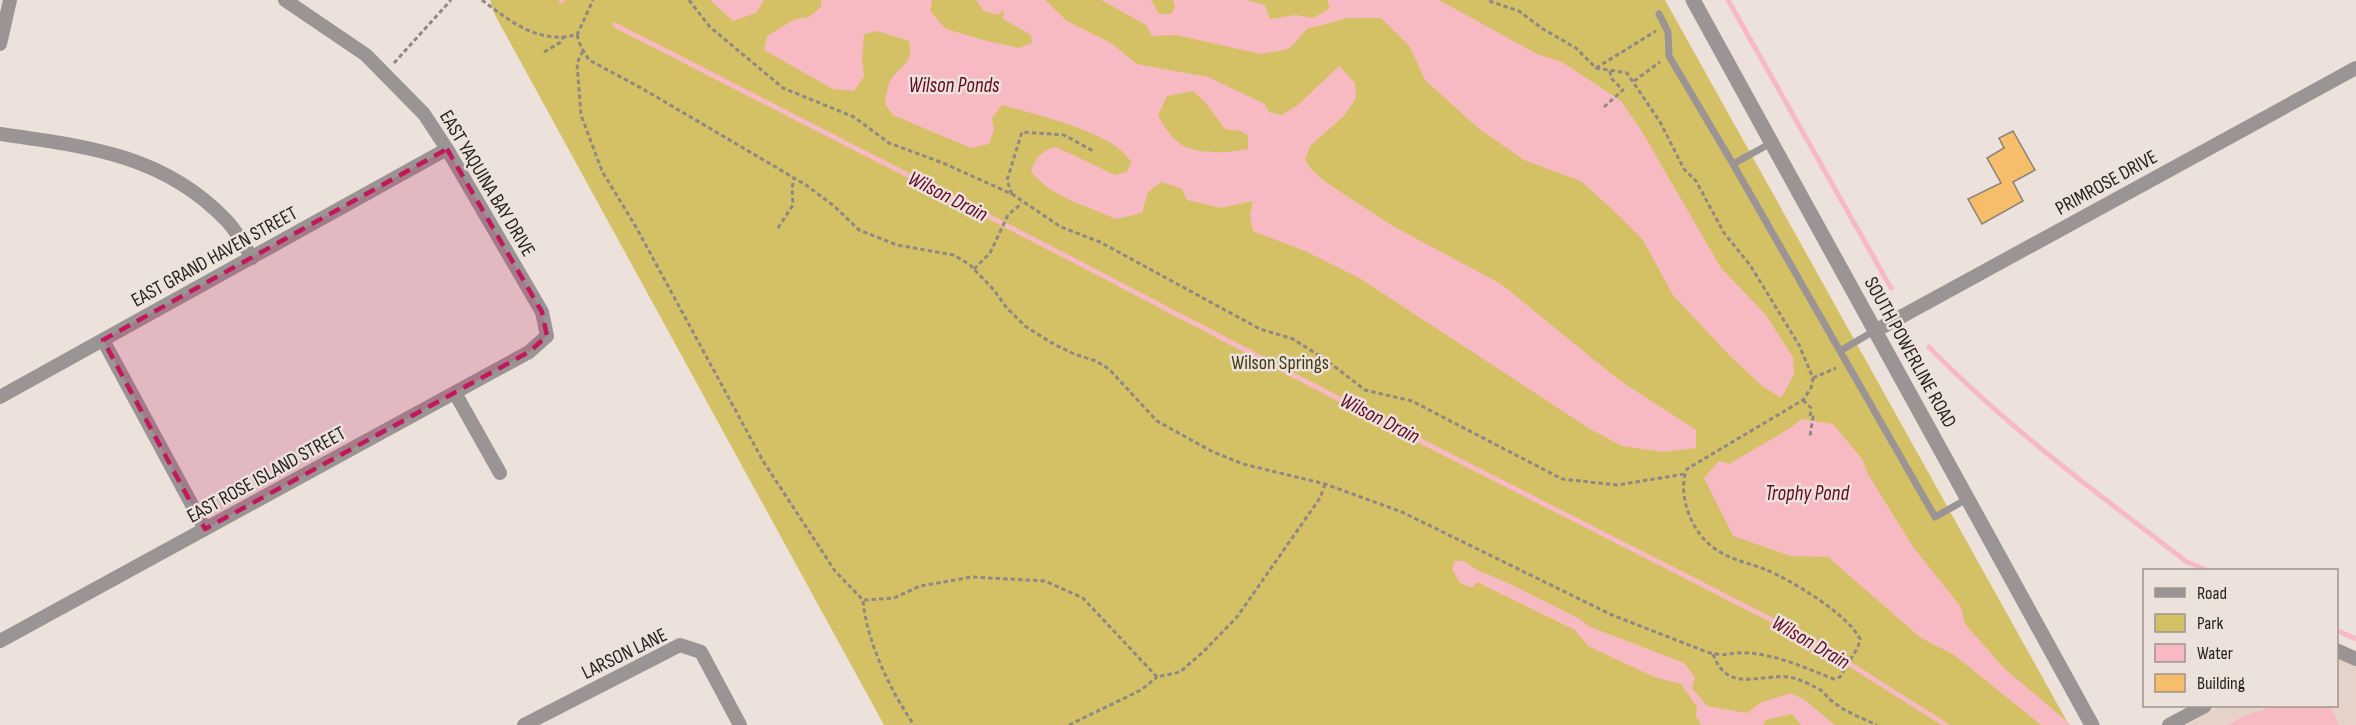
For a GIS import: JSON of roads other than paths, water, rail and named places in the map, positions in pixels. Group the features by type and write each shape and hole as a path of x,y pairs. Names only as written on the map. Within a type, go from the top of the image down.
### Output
{"street":[{"path":"0,44 10,0"},
{"name":"EAST YAQUINA BAY DRIVE","path":"285,0 366,55 424,114 447,148 542,312 547,336"},
{"name":"SOUTH POWERLINE ROAD","path":"1693,0 2092,725"},
{"name":"PRIMROSE DRIVE","path":"1875,331 2356,68"},
{"path":"0,134 86,146 147,164 202,197 228,221 252,258"},
{"name":"EAST GRAND HAVEN STREET","path":"0,397 447,148"},
{"name":"EAST ROSE ISLAND STREET","path":"0,640 529,352 547,336"},
{"path":"104,340 206,529"},
{"path":"455,393 500,473"},
{"name":"LARSON LANE","path":"524,725 680,645 701,652 740,725"},
{"path":"2338,650 2356,659"},
{"path":"2169,725 2201,707"}],"lane":[{"path":"1659,14 1668,32 1669,56 1935,517 1967,499"},
{"path":"1733,164 1772,142"},
{"path":"1840,351 1875,331"}],"water":[{"path":"710,0 764,0 756,13 733,21"},
{"name":"Wilson Ponds","path":"821,0 932,0 930,11 946,29 1019,48 1032,43 1031,35 1003,19 1004,10 998,15 984,11 976,0 1045,0 1067,21 1111,43 1137,64 1208,77 1265,104 1269,112 1282,115 1298,105 1339,66 1355,83 1356,98 1344,116 1310,146 1305,160 1310,168 1324,181 1391,225 1501,284 1619,380 1696,430 1696,448 1663,452 1622,446 1590,429 1361,279 1307,252 1253,231 1250,215 1253,201 1221,208 1187,200 1182,189 1162,182 1148,192 1142,213 1116,219 1072,201 1049,189 1031,172 1040,155 1047,150 1056,147 1115,175 1127,172 1131,162 1109,142 1073,126 1002,105 992,118 994,130 989,144 971,148 893,115 885,104 887,91 892,78 910,56 909,41 878,31 864,34 862,60 864,76 854,91 833,89 764,50 767,36 795,19 809,17 821,7","holes":["1193,91 1205,102 1225,129 1241,131 1248,136 1248,149 1217,152 1186,147 1169,133 1158,115 1167,96"]},
{"path":"1101,0 1151,0 1159,14 1171,14 1175,7 1173,0 1246,0 1265,5 1270,19 1296,15 1313,18 1330,8 1327,0 1439,0 1537,54 1562,62 1621,101 1641,130 1721,268 1765,314 1793,357 1794,375 1781,398 1762,386 1729,355 1673,295 1643,240 1616,213 1581,181 1524,160 1478,128 1425,80 1410,47 1381,18 1348,18 1307,29 1289,49 1261,54 1176,35 1152,36 1146,25"},
{"name":"Trophy Pond","path":"1802,419 1833,424 1862,459 1868,474 1913,547 1961,607 1965,624 2004,668 2071,725 2041,725 1953,654 1921,638 1828,557 1791,556 1733,536 1704,478 1719,461 1729,464"},
{"path":"1455,561 1464,561 1477,570 1580,619 1588,626 1684,663 1695,677 1692,688 1707,706 1747,713 1762,702 1791,693 1805,700 1835,725 1801,725 1792,714 1766,720 1763,725 1701,725 1696,716 1697,707 1681,684 1654,677 1588,646 1575,630 1477,582 1472,588 1460,583 1452,569"},
{"path":"2271,707 2331,707 2339,725 2228,725 2243,716"}],"waterway":[{"path":"1728,0 1891,288"},
{"name":"Wilson Drain","path":"615,25 1815,642 1946,725"},
{"path":"1929,347 1990,405 2054,459 2187,562 2204,569"},
{"path":"2338,631 2356,639"}],"park label":[{"name":"Wilson Springs","path":"1280,362"}]}
